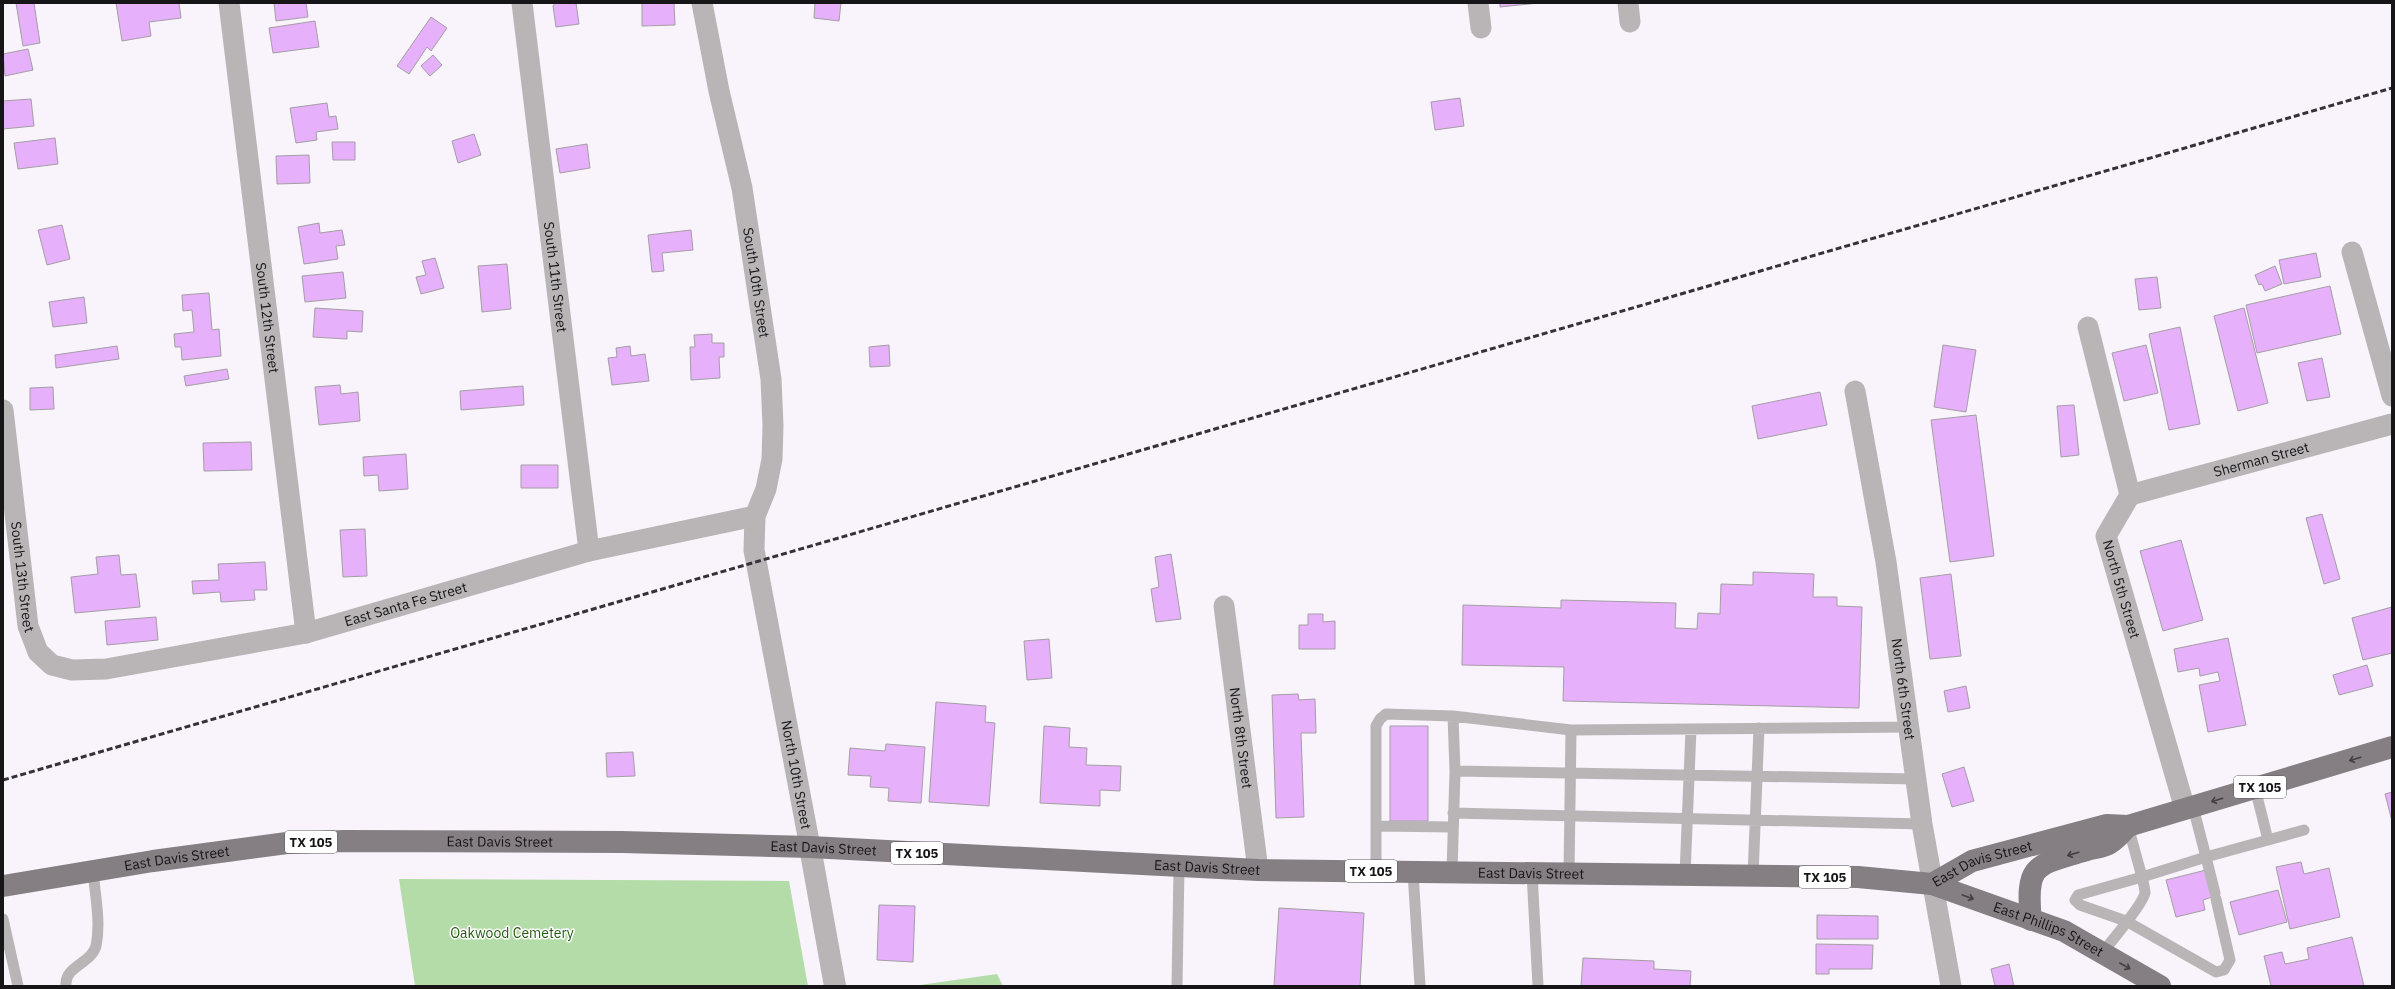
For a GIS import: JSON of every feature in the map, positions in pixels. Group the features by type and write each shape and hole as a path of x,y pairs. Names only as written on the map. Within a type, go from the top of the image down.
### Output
{"main road":[{"name":"East Davis Street","path":"3,886 93,871 287,843 344,841 622,842 810,847 1258,870 1858,877 1932,884 1972,861 2107,825 2128,826 2392,748"},
{"path":"2031,920 2028,889 2032,877 2038,869 2053,860 2110,843 2128,826"},
{"name":"East Phillips Street","path":"1932,884 2064,931 2160,986"}],"street":[{"name":"South 12th Street","path":"229,3 306,633"},
{"name":"South 11th Street","path":"522,3 590,551"},
{"name":"South 10th Street","path":"702,3 719,91 742,188 771,379 773,426 772,459 766,489 756,516 755,564"},
{"path":"1478,3 1481,28"},
{"path":"2352,252 2392,396"},
{"path":"2088,327 2130,495"},
{"name":"North 6th Street","path":"1855,391 1886,562 1910,727 1922,824 1951,986"},
{"name":"South 13th Street","path":"3,410 28,626 38,652 52,664"},
{"name":"Sherman Street","path":"2130,495 2392,424"},
{"name":"North 5th Street","path":"2130,495 2106,536 2189,808"},
{"name":"East Santa Fe Street","path":"52,664 72,670 106,669 306,633 590,551 756,516"},
{"name":"North 10th Street","path":"755,564 810,847 835,986"},
{"name":"North 8th Street","path":"1224,606 1258,870"}],"lane":[{"path":"1376,872 1376,726 1380,718 1386,714 1453,716 1571,730 1910,727"},
{"path":"1452,872 1455,770 1453,716"},
{"path":"1753,876 1759,728"},
{"path":"1685,875 1691,729"},
{"path":"1569,874 1571,730"},
{"path":"1455,770 1916,779"},
{"path":"2255,788 2268,840"},
{"path":"2189,808 2206,857 2230,960 2224,970 2216,972 2126,921 2080,905 2075,900 2078,895 2206,857 2304,830"},
{"path":"1453,813 1922,824"},
{"path":"1376,826 1453,827"},
{"path":"2102,953 2141,904 2145,893 2128,826"},
{"path":"1177,986 1179,867"},
{"path":"66,986 67,977 70,972 88,959 96,946 97,909 93,871"},
{"path":"1413,872 1420,986"},
{"path":"1532,874 1538,986"},
{"path":"3,919 6,947 18,986"}],"green space":[{"name":"Oakwood Cemetery","path":"399,879 789,881 808,986 415,986"},
{"path":"997,974 1003,986 913,986"}],"building":[{"path":"16,3 34,3 40,43 23,46"},
{"path":"116,3 179,3 181,18 149,22 151,36 122,41"},
{"path":"274,3 306,3 308,17 276,21"},
{"path":"555,3 576,3 579,24 556,27 553,6"},
{"path":"642,3 674,3 675,25 642,26"},
{"path":"815,3 841,3 839,21 814,18"},
{"path":"1500,3 1539,3 1500,7"},
{"path":"431,17 447,28 431,51 427,47 409,74 397,66"},
{"path":"315,21 319,47 273,53 269,28"},
{"path":"28,49 33,70 5,76 3,54"},
{"path":"433,55 442,65 430,76 421,66"},
{"path":"1460,98 1464,126 1435,130 1431,102"},
{"path":"31,99 34,126 3,129 3,101"},
{"path":"327,103 329,117 336,116 338,129 316,132 317,140 296,143 290,108"},
{"path":"474,134 481,155 458,163 452,141"},
{"path":"55,138 58,164 18,169 14,143"},
{"path":"332,142 355,142 355,160 333,160"},
{"path":"587,144 590,168 560,173 556,149"},
{"path":"309,155 310,183 277,184 276,156"},
{"path":"319,223 320,233 342,230 345,245 336,246 338,259 304,264 298,227"},
{"path":"62,225 70,259 47,265 38,230"},
{"path":"691,230 693,250 662,253 664,271 652,272 648,235"},
{"path":"2316,253 2321,277 2284,284 2279,260"},
{"path":"435,258 444,288 421,294 416,277 426,275 422,261"},
{"path":"507,264 511,309 482,312 478,266"},
{"path":"2275,266 2282,284 2265,291 2262,284 2259,285 2255,275"},
{"path":"343,272 346,298 305,302 302,276"},
{"path":"2157,277 2161,308 2139,310 2135,279"},
{"path":"2330,286 2341,334 2257,353 2246,305"},
{"path":"209,293 212,330 219,329 221,356 182,360 181,347 175,347 174,334 194,332 192,310 183,311 182,295"},
{"path":"84,297 87,323 53,327 49,302"},
{"path":"315,308 363,311 362,332 347,331 347,339 313,337"},
{"path":"2244,308 2268,403 2238,411 2214,316"},
{"path":"2180,327 2200,424 2169,430 2149,334"},
{"path":"712,334 712,343 724,343 724,357 719,357 720,378 691,380 690,347 695,347 694,335"},
{"path":"889,345 890,366 870,367 869,347"},
{"path":"1943,345 1976,350 1966,412 1934,407"},
{"path":"2146,345 2158,393 2124,401 2112,353"},
{"path":"117,346 119,359 56,368 55,355"},
{"path":"630,346 631,356 645,354 649,381 612,385 608,358 617,357 616,348"},
{"path":"2322,358 2330,397 2307,401 2298,363"},
{"path":"227,369 229,379 186,386 184,376"},
{"path":"340,385 341,394 358,392 360,421 319,425 315,387"},
{"path":"523,386 524,405 461,410 460,391"},
{"path":"53,387 54,409 30,410 30,388"},
{"path":"1820,392 1827,425 1758,439 1752,406"},
{"path":"2074,405 2079,455 2061,457 2057,406"},
{"path":"1976,415 1994,556 1950,562 1931,420"},
{"path":"251,442 252,470 204,471 203,443"},
{"path":"406,454 408,489 379,491 378,475 364,476 363,457"},
{"path":"521,465 558,465 558,488 521,488"},
{"path":"2322,514 2340,579 2324,584 2306,518"},
{"path":"365,529 367,576 343,577 340,530"},
{"path":"2181,540 2203,620 2163,631 2140,551"},
{"path":"1171,554 1181,619 1156,622 1151,589 1159,587 1155,557"},
{"path":"119,555 121,575 136,574 140,607 75,613 71,577 98,574 96,557"},
{"path":"265,562 267,590 254,590 255,600 221,602 220,592 193,594 192,581 219,580 218,564"},
{"path":"1753,572 1814,574 1813,597 1837,597 1837,606 1862,607 1859,708 1563,701 1564,667 1462,665 1463,605 1561,608 1561,600 1676,603 1675,628 1697,629 1698,613 1720,614 1721,584 1753,585"},
{"path":"1951,574 1961,656 1930,659 1920,578"},
{"path":"2392,607 2392,653 2363,660 2352,618"},
{"path":"1308,614 1323,614 1323,622 1335,621 1335,649 1299,649 1299,625 1308,625"},
{"path":"156,617 158,640 107,645 105,621"},
{"path":"2228,638 2246,725 2208,732 2199,685 2220,681 2218,672 2200,676 2199,668 2178,672 2174,649"},
{"path":"1049,639 1052,678 1027,680 1024,641"},
{"path":"2367,665 2373,686 2339,695 2333,675"},
{"path":"1966,686 1970,708 1948,712 1944,691"},
{"path":"1298,694 1299,700 1315,699 1316,733 1301,733 1304,817 1276,818 1272,695"},
{"path":"936,702 986,706 985,722 995,723 989,806 929,802"},
{"path":"1044,726 1070,728 1069,747 1087,748 1086,765 1121,766 1120,791 1100,790 1100,806 1040,803"},
{"path":"1390,726 1428,726 1428,821 1390,821"},
{"path":"886,744 925,747 921,803 888,801 889,788 870,787 871,776 848,775 850,748 885,751"},
{"path":"633,752 635,776 607,777 606,753"},
{"path":"1964,767 1974,801 1952,807 1942,774"},
{"path":"2392,792 2392,821 2385,794"},
{"path":"2301,862 2304,874 2329,868 2340,917 2290,929 2276,867"},
{"path":"2206,870 2212,897 2203,900 2205,910 2176,917 2166,880"},
{"path":"2278,890 2287,922 2239,935 2230,902"},
{"path":"879,905 915,906 913,962 877,960"},
{"path":"1279,908 1364,913 1360,986 1274,986"},
{"path":"1817,915 1878,916 1878,939 1817,939"},
{"path":"2352,937 2364,986 2271,986 2264,956 2282,952 2285,964 2309,959 2307,948"},
{"path":"1816,944 1873,945 1872,969 1829,969 1829,974 1816,974"},
{"path":"1583,958 1654,961 1654,969 1691,971 1690,986 1581,986"},
{"path":"2009,964 2014,986 1995,986 1991,969"}],"railway":[{"path":"3,780 2392,88"}]}
